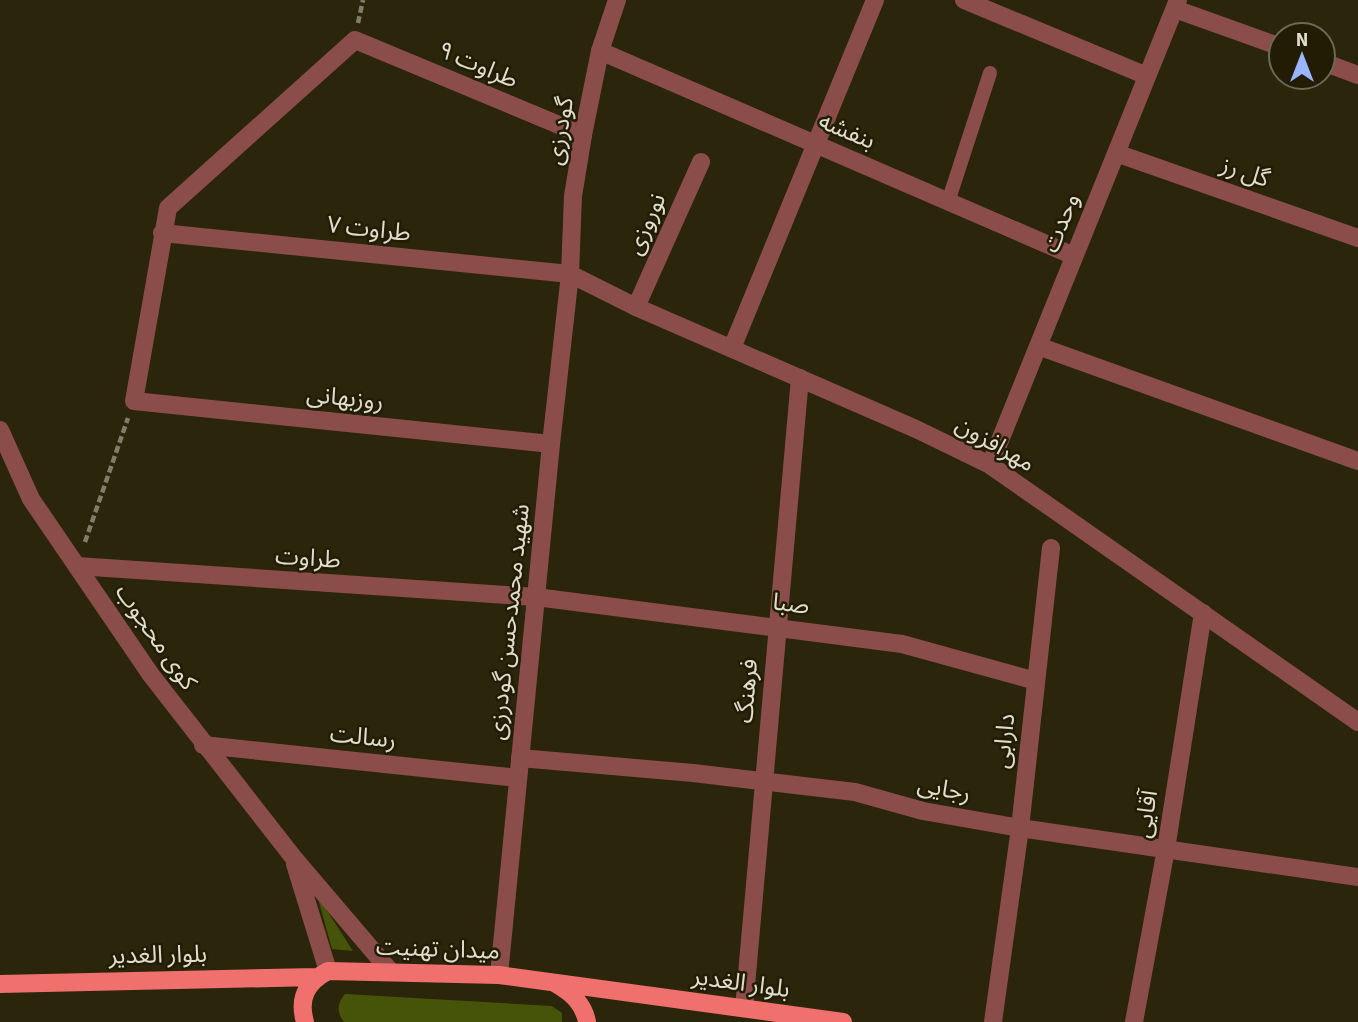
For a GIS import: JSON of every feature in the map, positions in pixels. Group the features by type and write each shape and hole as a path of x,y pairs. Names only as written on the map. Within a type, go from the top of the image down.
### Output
{"main road":[{"name":"میدان تهنیت","path":"322,974 391,972 499,975 550,981 576,998 585,1010 587,1022"},
{"name":"بلوار الغدیر","path":"0,984 322,974"},
{"path":"305,1022 303,998 310,983 322,974"},
{"name":"بلوار الغدیر","path":"550,981 843,1022"}],"street":[{"name":"گودرزی","path":"570,274 573,196 583,135 600,51 617,0"},
{"path":"732,348 875,0"},
{"path":"976,2 1147,76"},
{"path":"1176,4 1267,41"},
{"name":"وحدت","path":"990,465 1176,4"},
{"name":"طراوت ۹","path":"162,233 168,208 355,40 583,135"},
{"name":"بنفشه","path":"600,51 1074,256"},
{"path":"1337,67 1358,75"},
{"name":"گل رز","path":"1116,153 1358,238"},
{"name":"نوروزی","path":"636,306 701,162"},
{"path":"134,401 162,233"},
{"name":"طراوت ۷","path":"162,233 570,274"},
{"name":"مهرافزون","path":"570,274 636,306 916,429 990,465 1358,722"},
{"name":"شهید محمدحسن گودرزی","path":"499,975 570,274"},
{"path":"1038,346 1358,461"},
{"name":"فرهنگ","path":"744,1008 800,378"},
{"name":"روزبهانی","path":"134,401 551,444"},
{"name":"کوی محجوب","path":"0,430 32,499 151,675 293,857 391,972"},
{"name":"دارابی","path":"993,1022 1020,828 1051,548"},
{"name":"طراوت","path":"77,566 536,597"},
{"name":"صبا","path":"536,597 902,644 1035,681"},
{"name":"آقایی","path":"1134,1022 1166,849 1203,613"},
{"name":"رسالت","path":"203,745 518,778"},
{"name":"رجایی","path":"520,758 693,773 855,792 923,811 1020,828 1358,877"},
{"path":"293,857 322,974"}],"lane":[{"path":"948,202 990,73"}],"path":[{"path":"77,566 134,401"}],"green space":[{"path":"317,895 353,951 332,949"},
{"path":"345,994 552,1006 562,1013 562,1022 344,1022 338,1008"}]}
